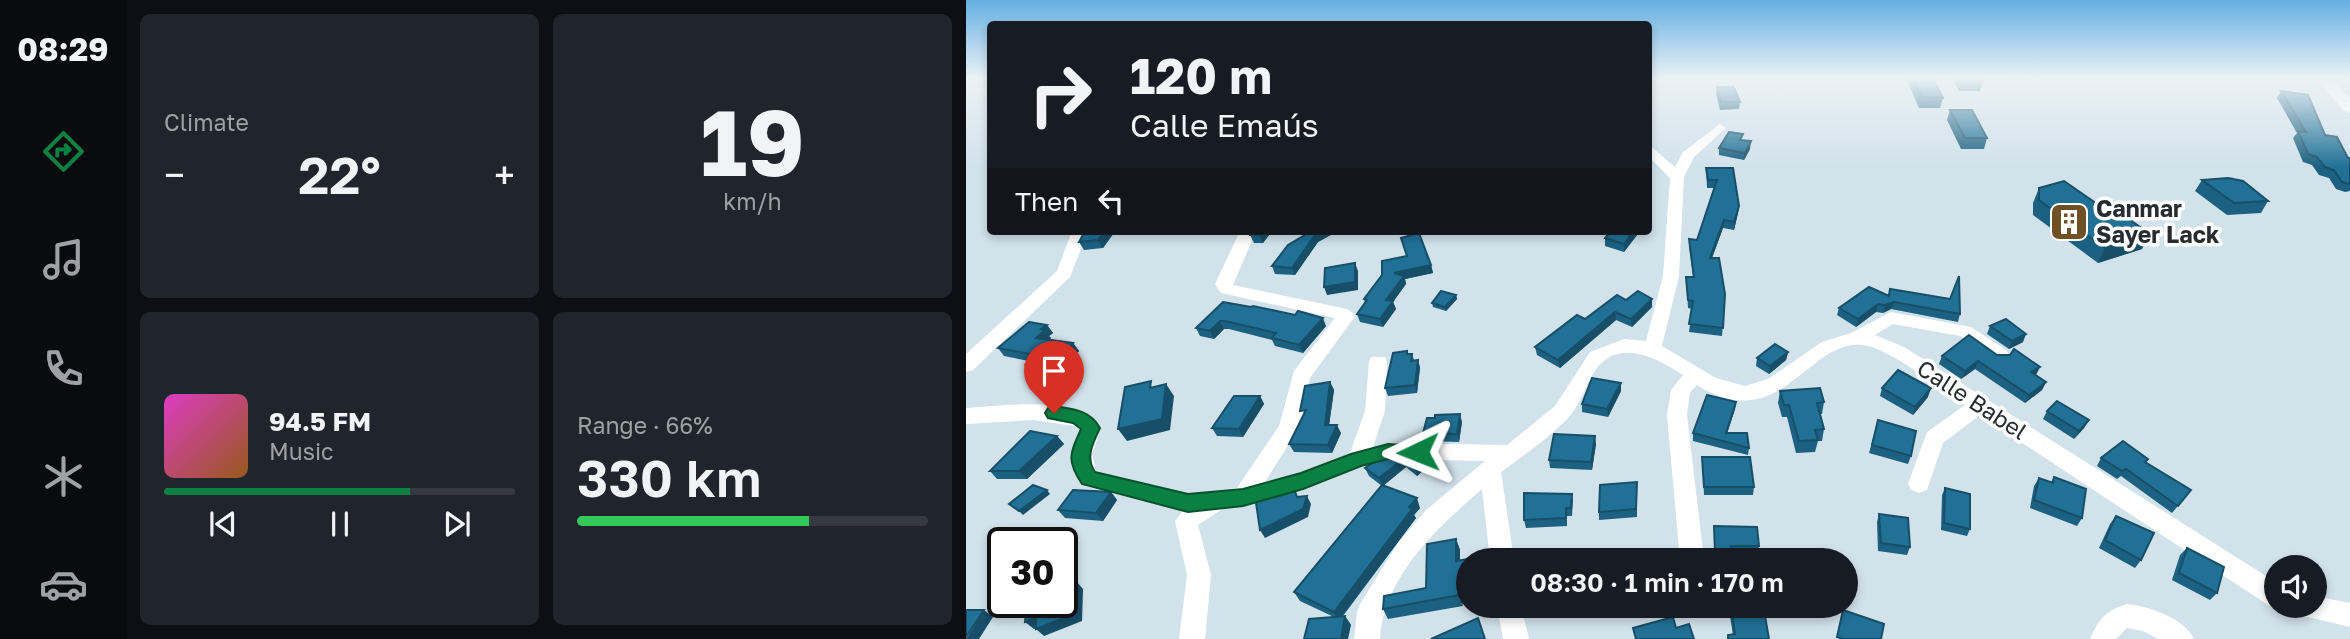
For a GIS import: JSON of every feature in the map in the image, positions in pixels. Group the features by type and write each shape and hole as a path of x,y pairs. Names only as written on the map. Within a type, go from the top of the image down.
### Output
{"street":[{"path":"1653,348 1671,276 1677,177 1688,155 1720,128"},
{"path":"1652,152 1677,177"},
{"path":"966,365 1064,273 1078,235"},
{"path":"1243,497 1289,428 1301,376 1347,314 1227,289 1223,284 1246,235"},
{"path":"1367,639 1369,612 1406,550 1434,517 1567,406 1592,360 1619,346 1653,348 1722,391 1762,392 1829,348 1856,338 1891,318 1965,331 2000,355"},
{"name":"Calle Babel","path":"1856,338 1872,340 1898,352 2264,589"},
{"path":"1358,459 1375,411 1378,362"},
{"path":"1691,548 1677,415 1681,390 1696,373"},
{"path":"1919,484 1934,438 1979,405"},
{"path":"966,416 1054,413 1076,417 1091,428 1081,451 1080,466 1089,478 1188,503 1243,497 1303,481 1358,459 1388,451 1510,453"},
{"path":"1490,469 1500,548"},
{"path":"1192,639 1199,575 1186,520 1219,500"},
{"path":"2327,610 2350,615"},
{"path":"2103,639 2108,626 2117,618 2130,615 2143,618 2181,639"},
{"path":"1511,618 1516,639"}],"building":[{"path":"2291,108 2313,108 2325,135 2337,137 2350,158 2350,184 2342,182 2334,170 2325,167 2317,157 2308,154 2298,131 2306,132"},
{"path":"1950,110 1972,110 1987,138 1965,138"},
{"path":"1729,132 1743,134 1740,140 1751,141 1745,153 1719,148"},
{"path":"1706,168 1733,168 1739,206 1734,222 1724,220 1710,258 1719,258 1725,294 1723,328 1689,324 1693,301 1688,300 1686,277 1694,277 1689,239 1697,240 1717,180 1708,180"},
{"path":"2228,178 2243,181 2268,201 2234,203 2202,180"},
{"path":"2064,181 2116,217 2123,215 2150,234 2105,248 2039,200 2039,188"},
{"path":"1083,235 1102,235 1098,240 1079,242"},
{"path":"1305,235 1315,235 1292,268 1272,266 1288,245"},
{"path":"1420,235 1431,265 1394,273 1404,276 1386,300 1393,301 1380,319 1357,314 1367,300 1364,299 1382,275 1382,261 1407,256 1401,238"},
{"path":"1608,235 1631,235 1624,244 1605,238"},
{"path":"1355,263 1355,282 1324,287 1325,268"},
{"path":"1959,276 1960,314 1894,302 1878,304 1858,319 1839,308 1869,287 1889,296 1890,289 1950,299"},
{"path":"1441,291 1456,295 1445,307 1432,303"},
{"path":"1638,291 1652,299 1631,319 1615,312 1558,360 1535,347 1577,315 1585,319 1617,295 1626,300"},
{"path":"1223,302 1295,315 1298,311 1323,318 1299,345 1272,338 1276,333 1225,321 1220,321 1210,331 1196,328"},
{"path":"2006,319 2026,334 2012,341 1990,326"},
{"path":"1029,322 1047,325 1036,338 1073,343 1049,367 1026,364 1036,355 998,348"},
{"path":"1969,335 1997,355 2010,355 2014,349 2040,367 2031,372 2046,382 2029,395 1978,361 1965,371 1942,356"},
{"path":"1775,344 1788,352 1770,366 1757,358"},
{"path":"1407,351 1407,354 1412,354 1411,361 1418,360 1415,385 1385,388 1393,353"},
{"path":"1898,370 1931,388 1915,407 1882,388"},
{"path":"1592,378 1621,383 1607,409 1582,404"},
{"path":"1151,381 1150,388 1166,384 1162,419 1118,429 1125,387"},
{"path":"1330,382 1325,425 1337,425 1328,445 1289,444 1306,410 1300,411 1305,386"},
{"path":"1820,388 1824,402 1817,403 1824,429 1815,430 1818,440 1799,441 1789,405 1784,405 1780,391"},
{"path":"1707,395 1736,402 1726,433 1747,433 1749,448 1693,433"},
{"path":"1234,396 1260,396 1239,429 1212,428"},
{"path":"2057,401 2089,420 2079,431 2047,411"},
{"path":"1460,414 1457,434 1423,433 1427,418"},
{"path":"1878,420 1916,431 1911,456 1872,445"},
{"path":"1030,431 1057,436 1019,471 990,471"},
{"path":"1554,434 1595,436 1591,462 1549,460"},
{"path":"2123,441 2148,459 2145,462 2191,490 2178,506 2126,469 2122,471 2101,458"},
{"path":"1385,454 1422,454 1426,457 1415,468 1403,459 1379,478 1365,468"},
{"path":"1702,457 1750,457 1754,487 1704,487"},
{"path":"2054,477 2086,489 2082,518 2034,500 2039,478 2053,483"},
{"path":"1637,482 1636,509 1599,512 1600,485"},
{"path":"1033,485 1047,490 1019,511 1009,504"},
{"path":"1382,485 1417,498 1409,507 1412,509 1334,612 1294,592"},
{"path":"1293,486 1297,497 1307,496 1303,509 1260,530 1255,496"},
{"path":"1945,488 1970,494 1970,529 1944,523"},
{"path":"1073,490 1111,492 1096,513 1058,510"},
{"path":"1524,493 1572,494 1571,508 1566,508 1566,518 1524,520"},
{"path":"1879,514 1908,518 1910,547 1881,543"},
{"path":"2116,516 2154,533 2141,560 2105,540"},
{"path":"1714,526 1757,527 1759,546 1715,548"},
{"path":"1456,539 1456,596 1383,609 1384,596 1426,588 1427,544"},
{"path":"2187,548 2224,567 2217,593 2179,573"},
{"path":"966,610 984,610 966,637"},
{"path":"1858,615 1884,624 1881,639 1837,637 1841,618 1858,618"},
{"path":"1345,616 1341,639 1304,639 1309,619"},
{"path":"1036,618 1064,618 1036,629"},
{"path":"1478,618 1485,639 1431,639"},
{"path":"1673,618 1676,628 1689,624 1694,639 1636,639 1633,628"},
{"path":"1733,618 1765,618 1769,639 1728,639 1728,635 1735,634"}],"place":[{"name":"Canmar Sayer Lack","path":"2069,222"}],"route":[{"path":"1054,413 1076,417 1091,428 1081,451 1080,466 1089,478 1188,503 1243,497 1303,481 1358,459 1388,451 1418,452"}]}
